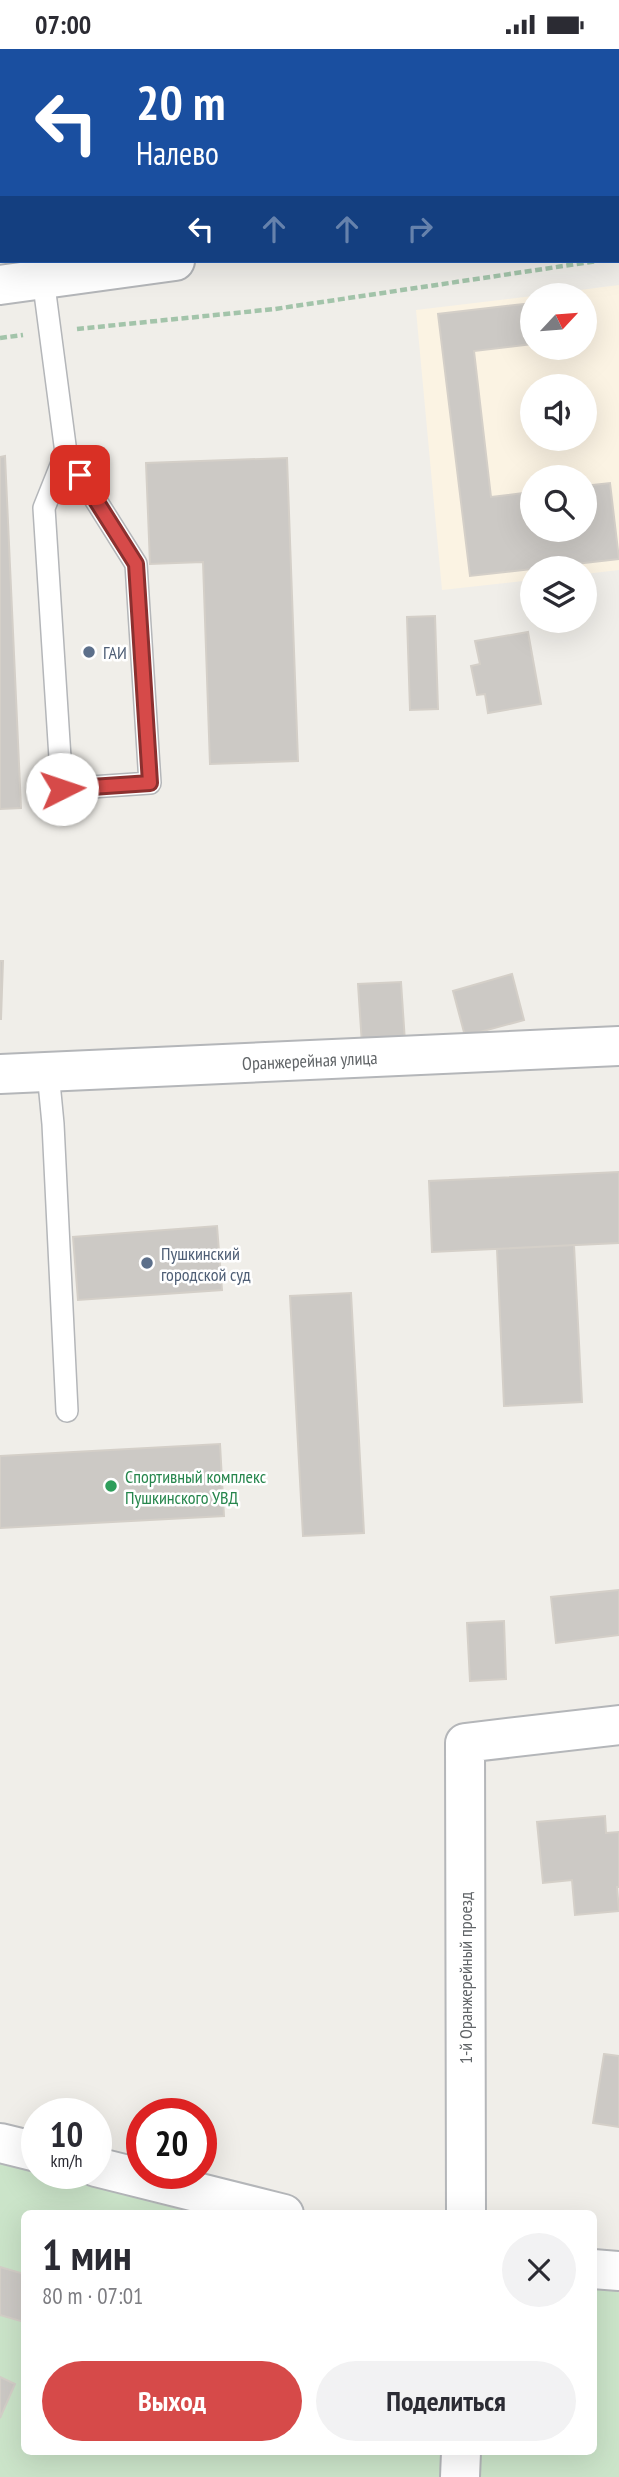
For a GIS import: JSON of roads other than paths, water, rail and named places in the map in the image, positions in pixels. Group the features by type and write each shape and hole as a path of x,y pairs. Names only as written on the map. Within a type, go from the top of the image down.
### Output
{"street":[{"path":"0,285 159,263"},
{"name":"Оранжерейная улица","path":"0,1074 619,1046"},
{"name":"1-й Оранжерейный проезд","path":"466,2210 465,1743 619,1725"},
{"path":"0,2143 21,2149"},
{"path":"112,2171 268,2210"},
{"path":"597,2269 619,2271"},
{"path":"460,2477 461,2455"}],"lane":[{"path":"43,278 66,453 136,564 150,783 62,789 44,508 66,453"},
{"path":"48,1072 67,1411"}],"place":[{"name":"ГАИ","path":"89,652"},
{"name":"Пушкинский городской суд","path":"147,1263"},
{"name":"Спортивный комплекс Пушкинского УВД","path":"111,1486"}]}
